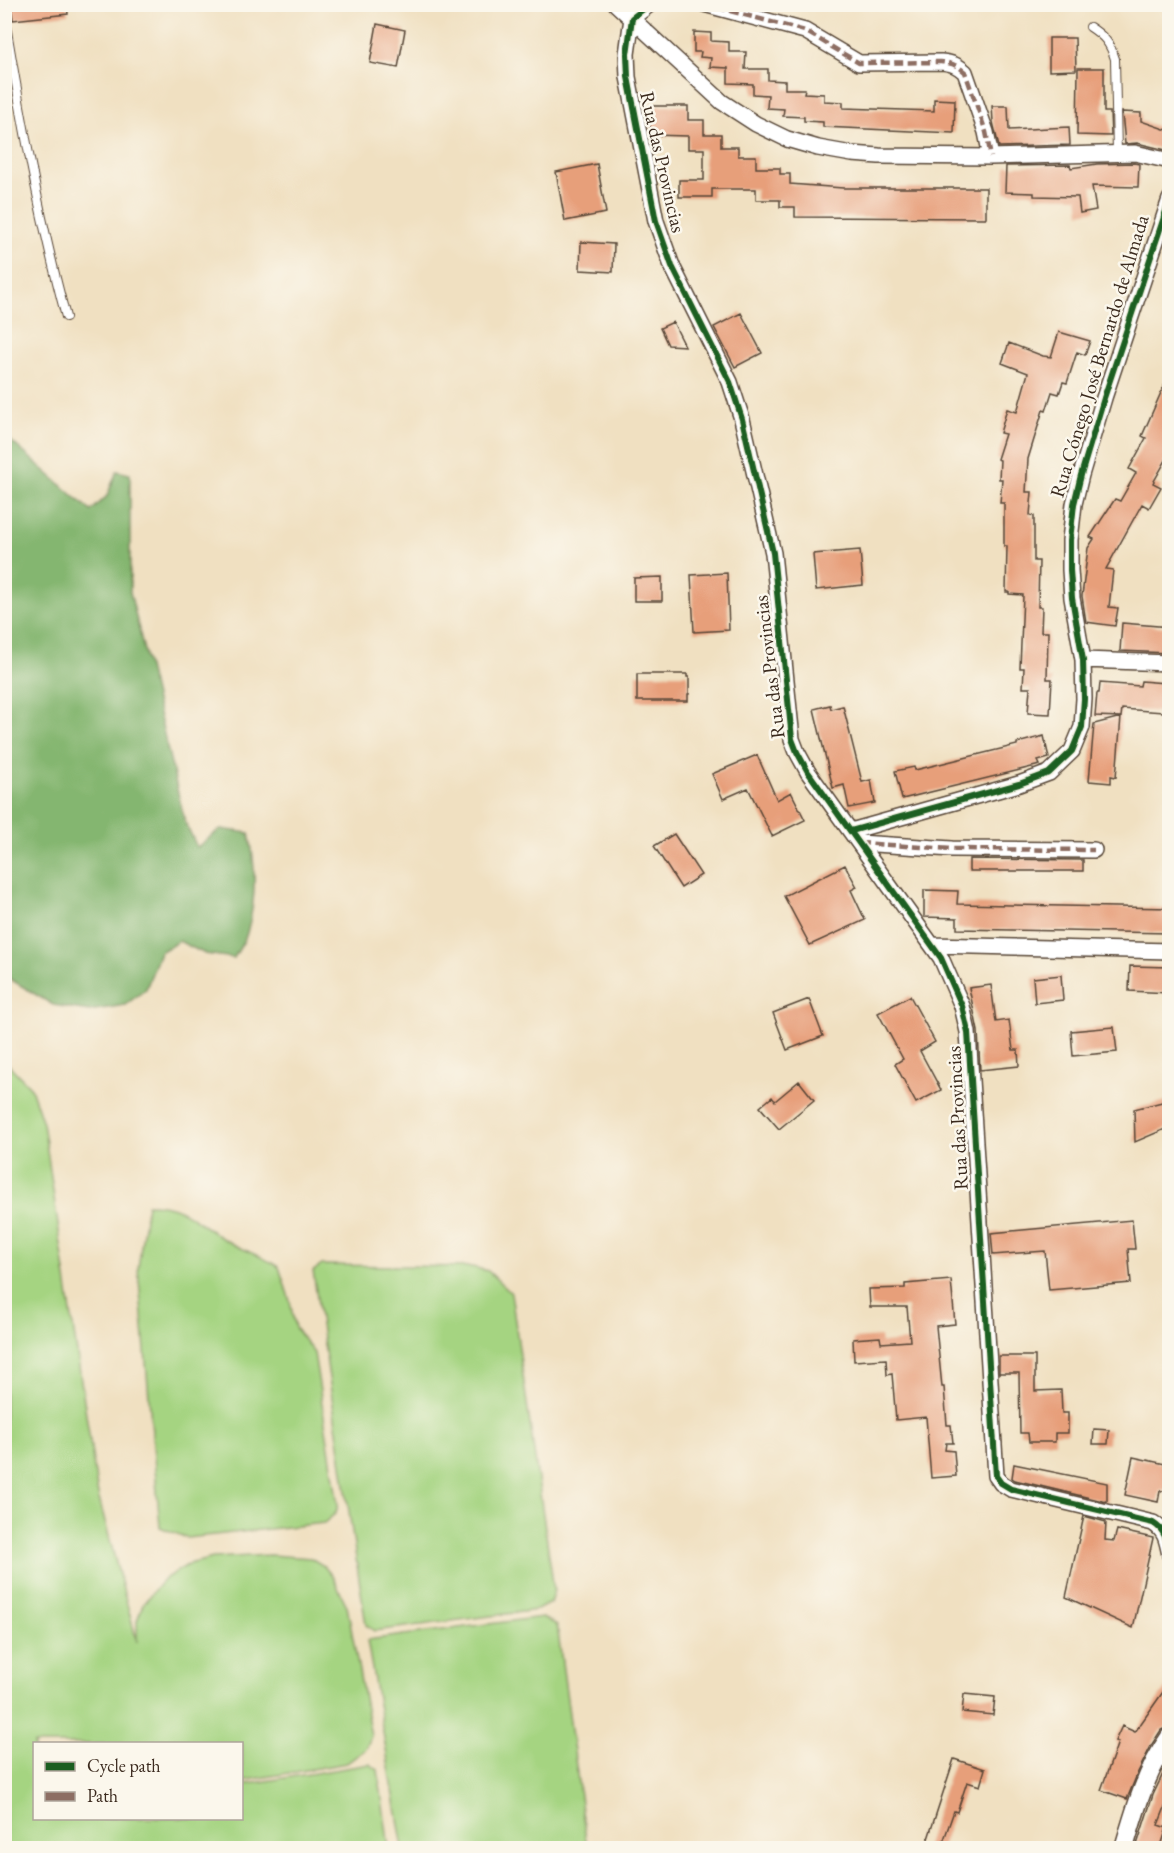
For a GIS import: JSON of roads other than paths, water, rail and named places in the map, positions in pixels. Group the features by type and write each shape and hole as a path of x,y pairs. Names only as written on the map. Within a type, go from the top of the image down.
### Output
{"street":[{"path":"616,4 722,102 756,124 788,139 818,148 852,154 991,156 1135,153 1170,161"},
{"path":"632,18 650,4"},
{"path":"704,4 805,31 859,63 941,62 959,66 965,72 986,132 991,156"},
{"name":"Rua das Provincias","path":"632,18 627,54 628,77 656,221 672,266 730,382 753,462 773,552 792,739 808,772 932,945 948,971 962,1006 968,1032 996,1476 1001,1483 1011,1489 1153,1523 1161,1528 1166,1536 1170,1555"},
{"name":"Rua Cónego José Bernardo de Almada","path":"855,837 1049,773 1072,751 1082,727 1083,660 1072,598 1070,570 1070,540 1074,504 1098,420 1170,199"},
{"path":"1083,660 1170,663"},
{"path":"855,837 952,849 1094,849"},
{"path":"932,945 1170,951"},
{"path":"1124,1848 1150,1771 1170,1737"}],"lane":[{"path":"4,13 27,148 47,246 66,317"},
{"path":"1090,27 1105,37 1115,59 1117,153"}]}
